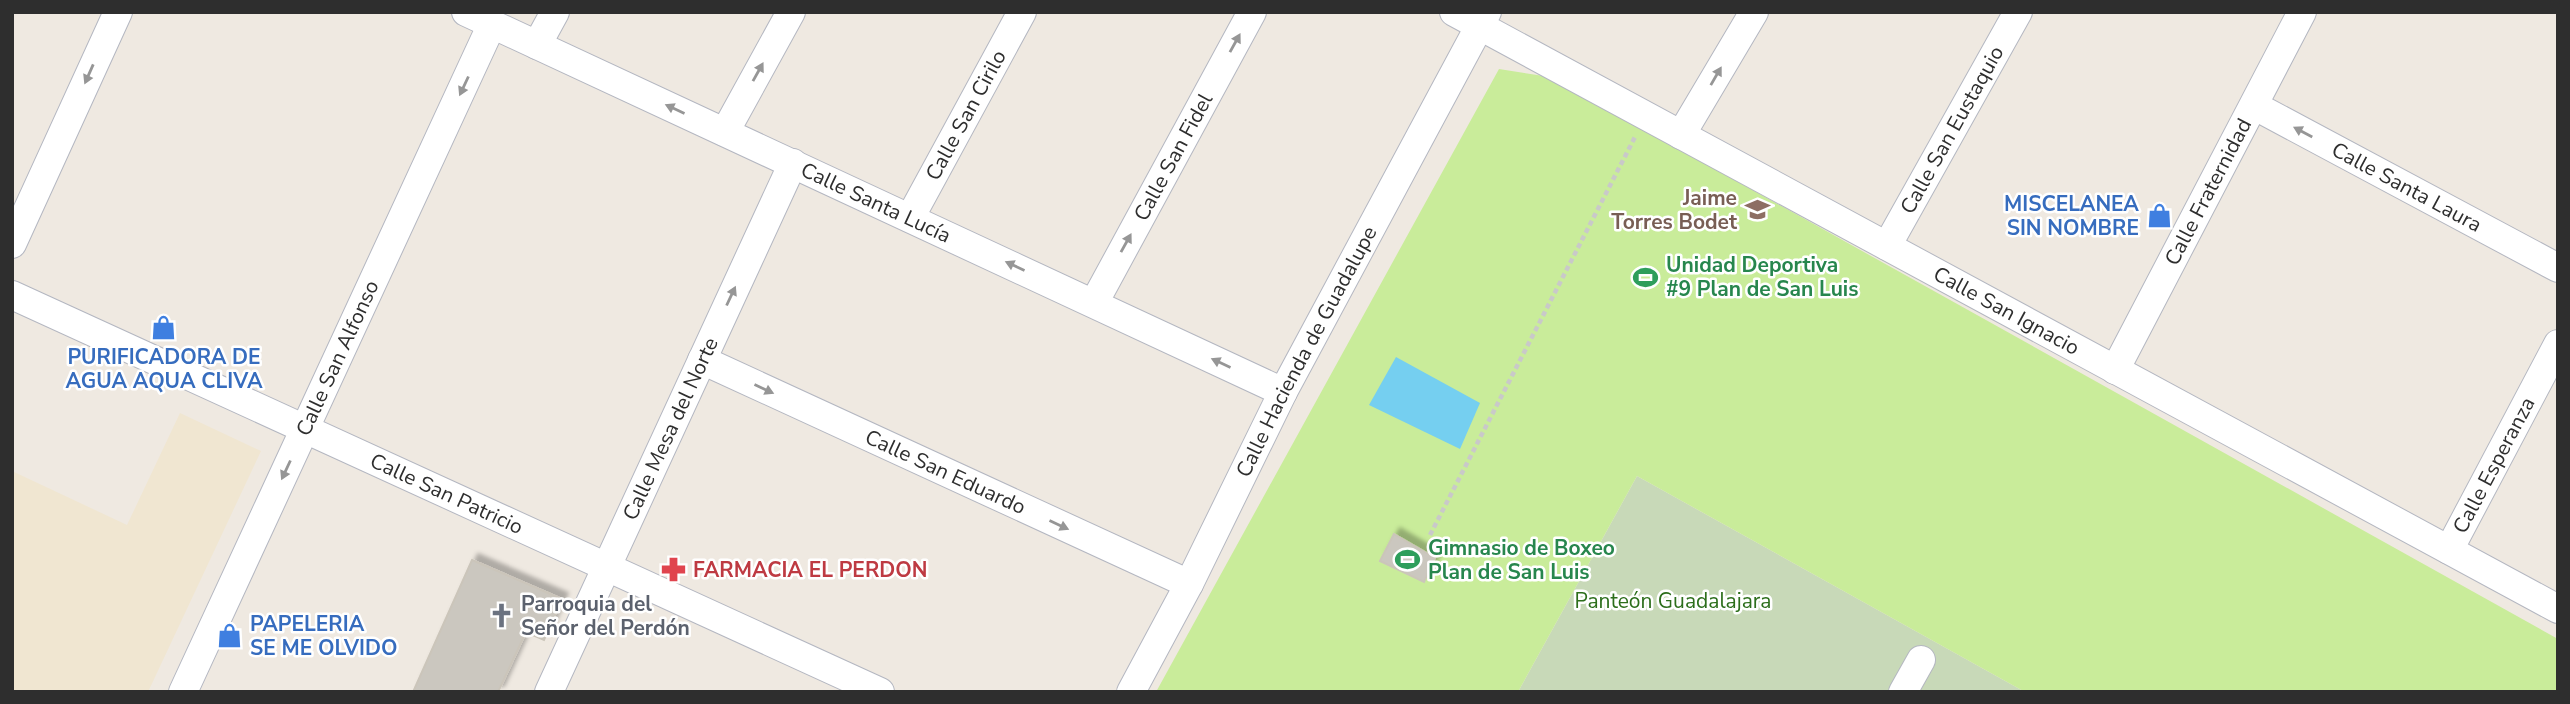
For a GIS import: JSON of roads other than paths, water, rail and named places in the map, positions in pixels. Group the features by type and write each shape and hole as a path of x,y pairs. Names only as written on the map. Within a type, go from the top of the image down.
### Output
{"street":[{"path":"12,244 118,12"},
{"name":"Calle Santa Lucía","path":"466,12 1283,392"},
{"path":"537,45 555,12"},
{"path":"725,132 791,12"},
{"name":"Calle San Cirilo","path":"910,218 1022,12"},
{"name":"Calle San Fidel","path":"1094,303 1252,12"},
{"name":"Calle San Ignacio","path":"1454,12 1483,19 1682,135 2558,609"},
{"path":"1682,135 1754,12"},
{"name":"Calle San Eustaquio","path":"1887,246 2018,12"},
{"name":"Calle Fraternidad","path":"2115,370 2255,106 2301,12"},
{"name":"Calle Hacienda de Guadalupe","path":"1131,692 1189,584 1283,392 1483,19"},
{"name":"Calle San Alfonso","path":"183,692 492,24"},
{"name":"Calle Santa Laura","path":"2255,106 2558,268"},
{"name":"Calle Mesa del Norte","path":"549,692 793,163"},
{"name":"Calle San Patricio","path":"12,295 880,692"},
{"name":"Calle Esperanza","path":"2449,551 2558,344"},
{"name":"Calle San Eduardo","path":"702,360 1189,584"},
{"path":"1903,692 1921,660"}],"water":[{"path":"1396,357 1480,403 1460,449 1369,405"}],"place":[{"name":"Jaime Torres Bodet","path":"1757,210"},
{"name":"MISCELANEA SIN NOMBRE","path":"2159,216"},
{"name":"Unidad Deportiva #9 Plan de San Luis","path":"1646,277"},
{"name":"PURIFICADORA DE AGUA AQUA CLIVA","path":"164,328"},
{"name":"Gimnasio de Boxeo Plan de San Luis","path":"1408,560"},
{"name":"FARMACIA EL PERDON","path":"673,570"},
{"name":"Parroquia del Señor del Perdón","path":"501,616"},
{"name":"PAPELERIA SE ME OLVIDO","path":"230,636"}],"park label":[{"name":"Panteón Guadalajara","path":"1673,601"}]}
